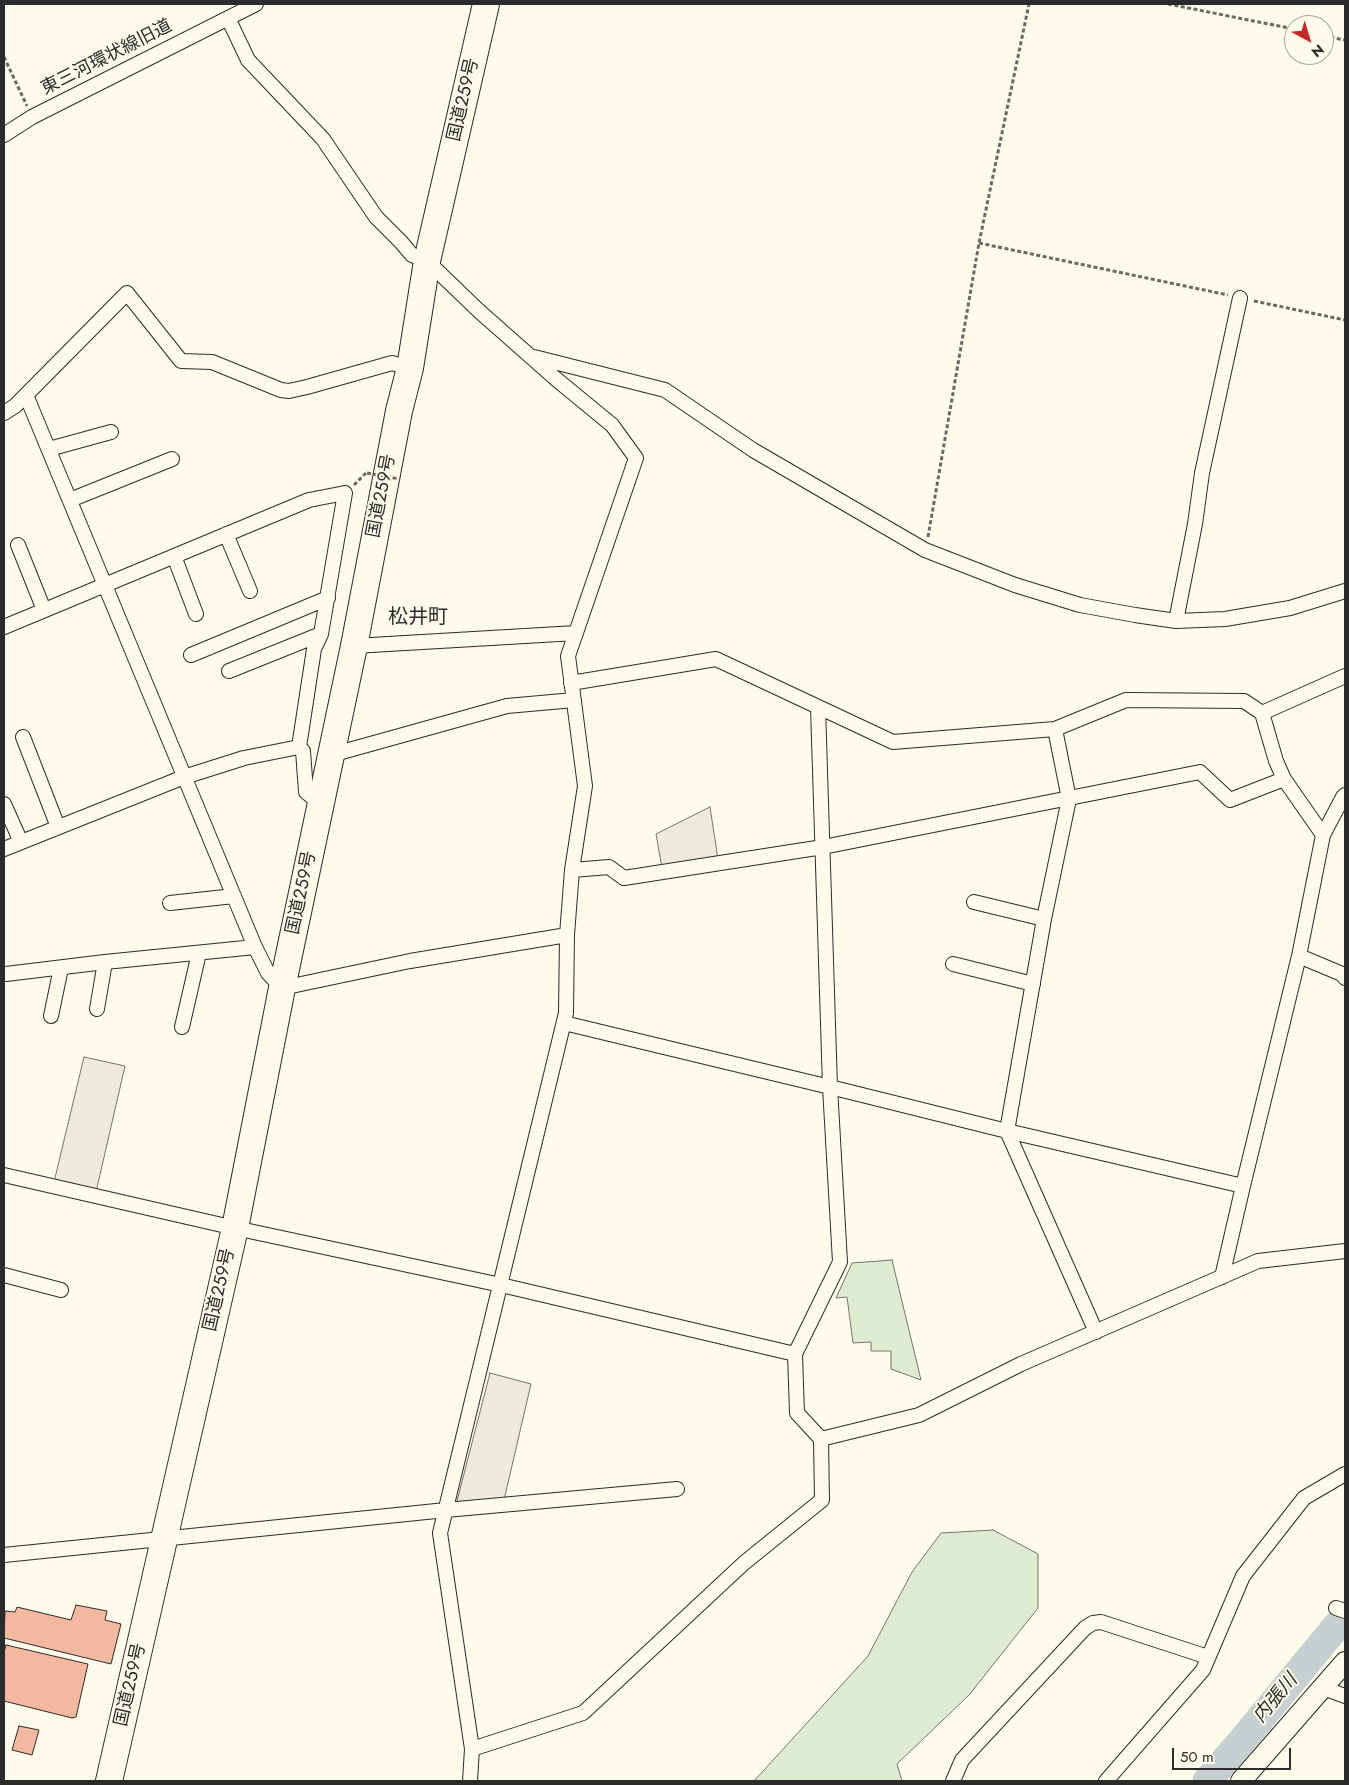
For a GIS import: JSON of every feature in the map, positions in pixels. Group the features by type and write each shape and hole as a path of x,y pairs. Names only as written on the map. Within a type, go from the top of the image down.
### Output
{"highway":[{"name":"国道259号","path":"109,1781 235,1228 282,988 354,646 398,411 410,368 427,261 486,4"}],"street":[{"name":"東三河環状線旧道","path":"4,134 32,117 256,4"},
{"path":"228,18 248,60 323,138 376,217 412,255 427,261 480,312 612,424 636,458 568,656 586,786 572,870 567,935 566,1013 440,1533 472,1749 470,1781"},
{"path":"4,413 15,406 78,345 128,292 181,361 212,362 281,390 306,387 392,363 410,368"},
{"path":"1176,621 1195,524 1202,473 1240,298"},
{"path":"531,356 664,390 753,450 926,550 1015,585 1080,604 1176,621 1225,618 1290,608 1345,591"},
{"path":"26,395 255,947 268,973 282,988 410,961 567,935"},
{"path":"49,449 111,432"},
{"path":"70,500 172,459"},
{"path":"4,627 309,500 345,494 322,634 314,649 299,747 303,752 306,792 321,804"},
{"path":"226,534 250,590"},
{"path":"18,545 44,610"},
{"path":"174,556 196,614"},
{"path":"191,655 328,598"},
{"path":"354,646 576,633"},
{"path":"228,671 322,634"},
{"path":"571,683 716,659 893,742 1055,729 1126,700 1244,701 1262,713 1276,761 1284,779 1323,835"},
{"path":"1262,713 1345,676"},
{"path":"331,755 507,706 574,700"},
{"path":"472,1749 583,1713 744,1564 822,1500 821,1439 797,1413 795,1354 840,1262 830,1086 818,707"},
{"path":"1055,729 1069,799 1044,919 1007,1131 1096,1332"},
{"path":"23,737 58,827"},
{"path":"4,849 184,777 244,758 299,747"},
{"path":"572,870 609,867 624,878 823,847 1200,772 1230,800 1284,779"},
{"path":"1222,1277 1299,956 1323,835 1345,795"},
{"path":"4,804 21,842"},
{"path":"170,903 234,896"},
{"path":"974,902 1044,919"},
{"path":"4,977 104,962 255,947"},
{"path":"182,1027 199,953"},
{"path":"1299,956 1342,974 1345,978"},
{"path":"96,1009 104,962"},
{"path":"953,964 1033,984"},
{"path":"51,1016 61,968"},
{"path":"564,1023 830,1086 1007,1131 1243,1186"},
{"path":"4,1175 235,1228 501,1285 795,1354"},
{"path":"821,1439 919,1414 1021,1364 1258,1261 1345,1251"},
{"path":"4,1275 61,1290"},
{"path":"1106,1781 1203,1670 1243,1576 1304,1498 1345,1474"},
{"path":"4,1555 446,1510 677,1489"},
{"path":"953,1781 962,1760 1085,1628 1093,1623 1102,1622 1208,1657"},
{"path":"1243,1781 1345,1662"},
{"path":"1323,1688 1345,1696"}],"path":[{"path":"926,550 979,242 1029,4"},
{"path":"1168,4 1284,28"},
{"path":"4,56 32,117"},
{"path":"979,242 1345,320"},
{"path":"367,473 400,479"}],"green space":[{"path":"892,1260 921,1380 891,1369 891,1351 871,1351 871,1342 853,1343 847,1297 836,1298 852,1263"},
{"path":"993,1530 1038,1554 1038,1608 969,1695 897,1764 902,1781 754,1781 868,1656 912,1572 941,1533"}],"shaded area":[{"path":"710,807 718,859 662,868 656,834"},
{"path":"84,1057 125,1066 96,1192 54,1182"},
{"path":"490,1373 531,1384 504,1500 461,1505 457,1501"}],"building":[{"path":"76,1605 107,1611 105,1620 121,1624 111,1664 4,1638 5,1611 15,1612 17,1607 71,1620"},
{"path":"6,1645 88,1664 76,1717 72,1718 4,1701 4,1652"},
{"path":"19,1726 39,1730 32,1755 12,1750"}],"waterway":[{"name":"内張川","path":"1207,1781 1345,1616"}],"district":[{"name":"松井町","path":"418,618"}]}
